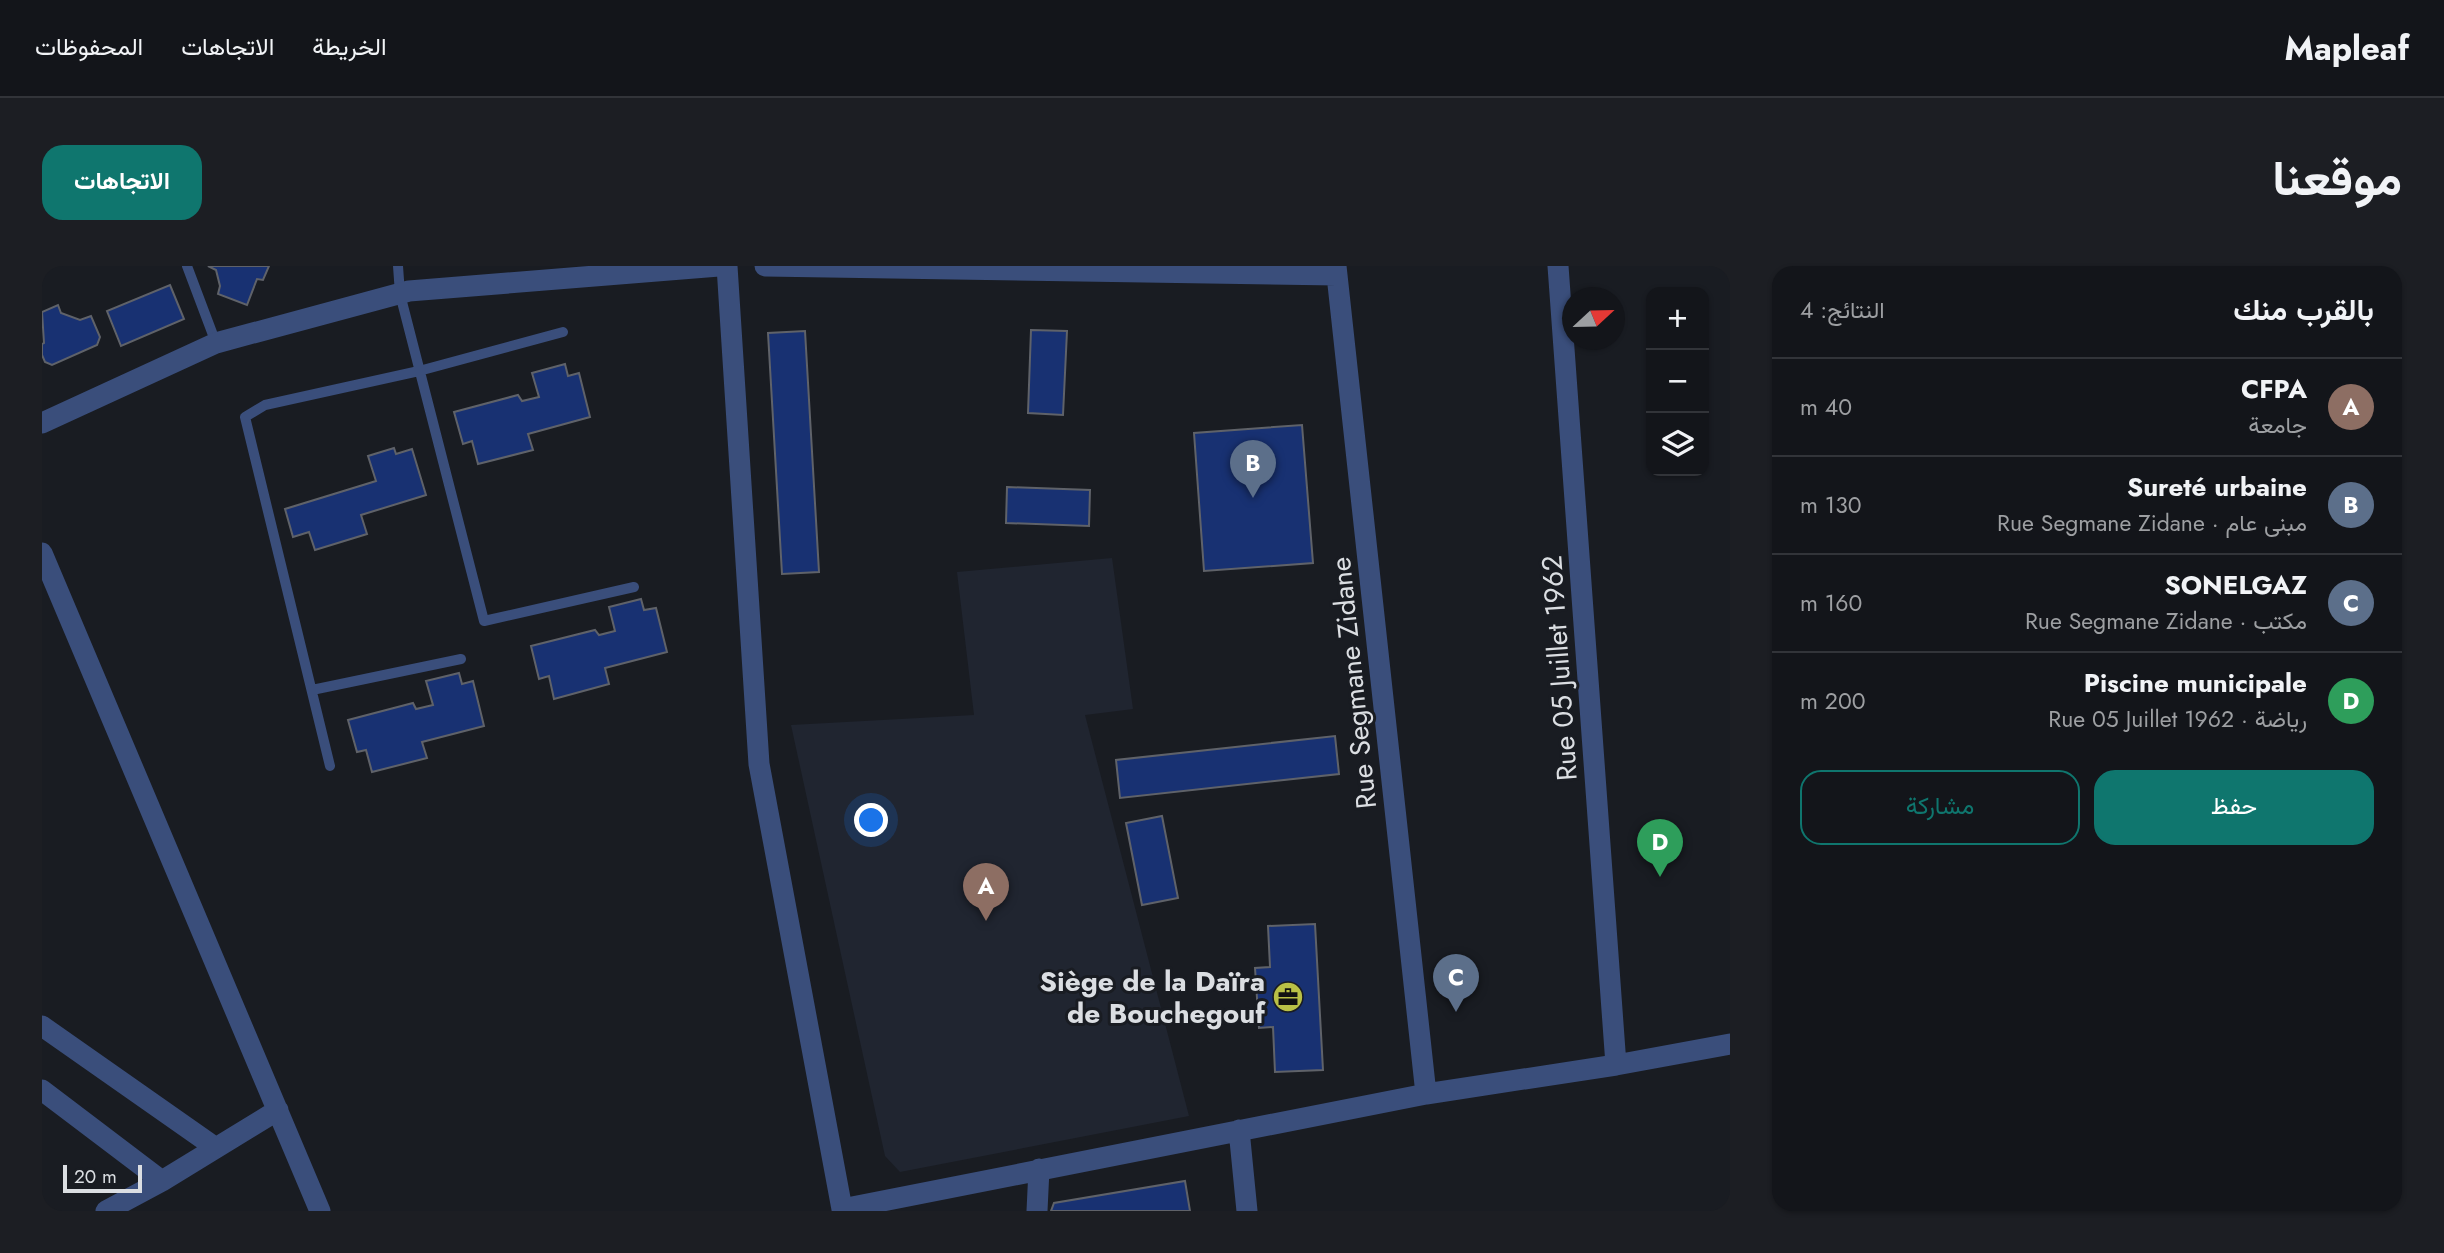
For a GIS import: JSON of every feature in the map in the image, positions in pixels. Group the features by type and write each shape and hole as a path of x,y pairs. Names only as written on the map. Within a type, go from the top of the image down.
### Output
{"street":[{"path":"42,423 216,343 409,291 719,266"},
{"path":"727,266 759,764 838,1210 1426,1094 1616,1065 1730,1044"},
{"path":"765,266 1337,271"},
{"name":"Rue 05 Juillet 1962","path":"1558,266 1616,1065"},
{"name":"Rue Segmane Zidane","path":"1337,271 1426,1094"},
{"path":"42,553 320,1211"},
{"path":"42,1026 216,1148"},
{"path":"42,1090 162,1181"},
{"path":"106,1211 162,1181 278,1110"},
{"path":"1239,1130 1247,1211"},
{"path":"1037,1211 1039,1169"}],"lane":[{"path":"187,266 216,343"},
{"path":"398,266 400,294 484,621 634,587"},
{"path":"330,766 245,417 265,405 419,371 563,332"},
{"path":"312,690 461,659"}],"shaded area":[{"path":"1112,558 1133,709 1085,715 1189,1116 900,1172 885,1156 791,725 974,715 957,572"}],"building":[{"path":"208,266 269,266 263,280 257,279 247,305 218,294 220,286 216,270"},
{"path":"170,285 184,319 121,346 107,311"},
{"path":"58,305 61,313 80,320 91,316 100,337 97,345 52,365 45,362 42,355 42,312"},
{"path":"1031,330 1067,331 1063,415 1028,413"},
{"path":"805,331 819,572 782,574 768,333"},
{"path":"565,364 568,376 579,373 590,417 528,434 533,450 478,464 472,441 463,444 454,412 518,395 522,401 539,397 532,373"},
{"path":"1302,425 1313,563 1204,571 1194,433"},
{"path":"394,448 396,454 412,449 426,495 361,515 367,534 315,550 309,532 293,537 285,509 376,481 368,456"},
{"path":"1007,487 1090,490 1089,526 1006,523"},
{"path":"641,599 644,610 656,608 667,652 605,668 609,684 554,699 549,676 539,679 531,646 595,630 599,635 615,631 609,607"},
{"path":"459,673 462,684 473,681 484,726 422,742 427,758 372,772 366,750 357,752 348,720 413,703 416,709 433,705 426,681"},
{"path":"1335,736 1339,774 1120,798 1116,760"},
{"path":"1162,816 1178,898 1142,905 1126,823"},
{"name":"Siège de la Daïra de Bouchegouf","path":"1315,924 1323,1070 1275,1072 1273,1027 1259,1028 1255,968 1270,967 1268,926"},
{"path":"1185,1181 1190,1211 1051,1211 1054,1203"}],"place":[{"name":"Sureté urbaine","path":"1253,498"},
{"name":"Piscine municipale","path":"1660,877"},
{"name":"CFPA","path":"986,921"},
{"name":"Siège de la Daïra de Bouchegouf","path":"1288,997"},
{"name":"SONELGAZ","path":"1456,1012"}]}
